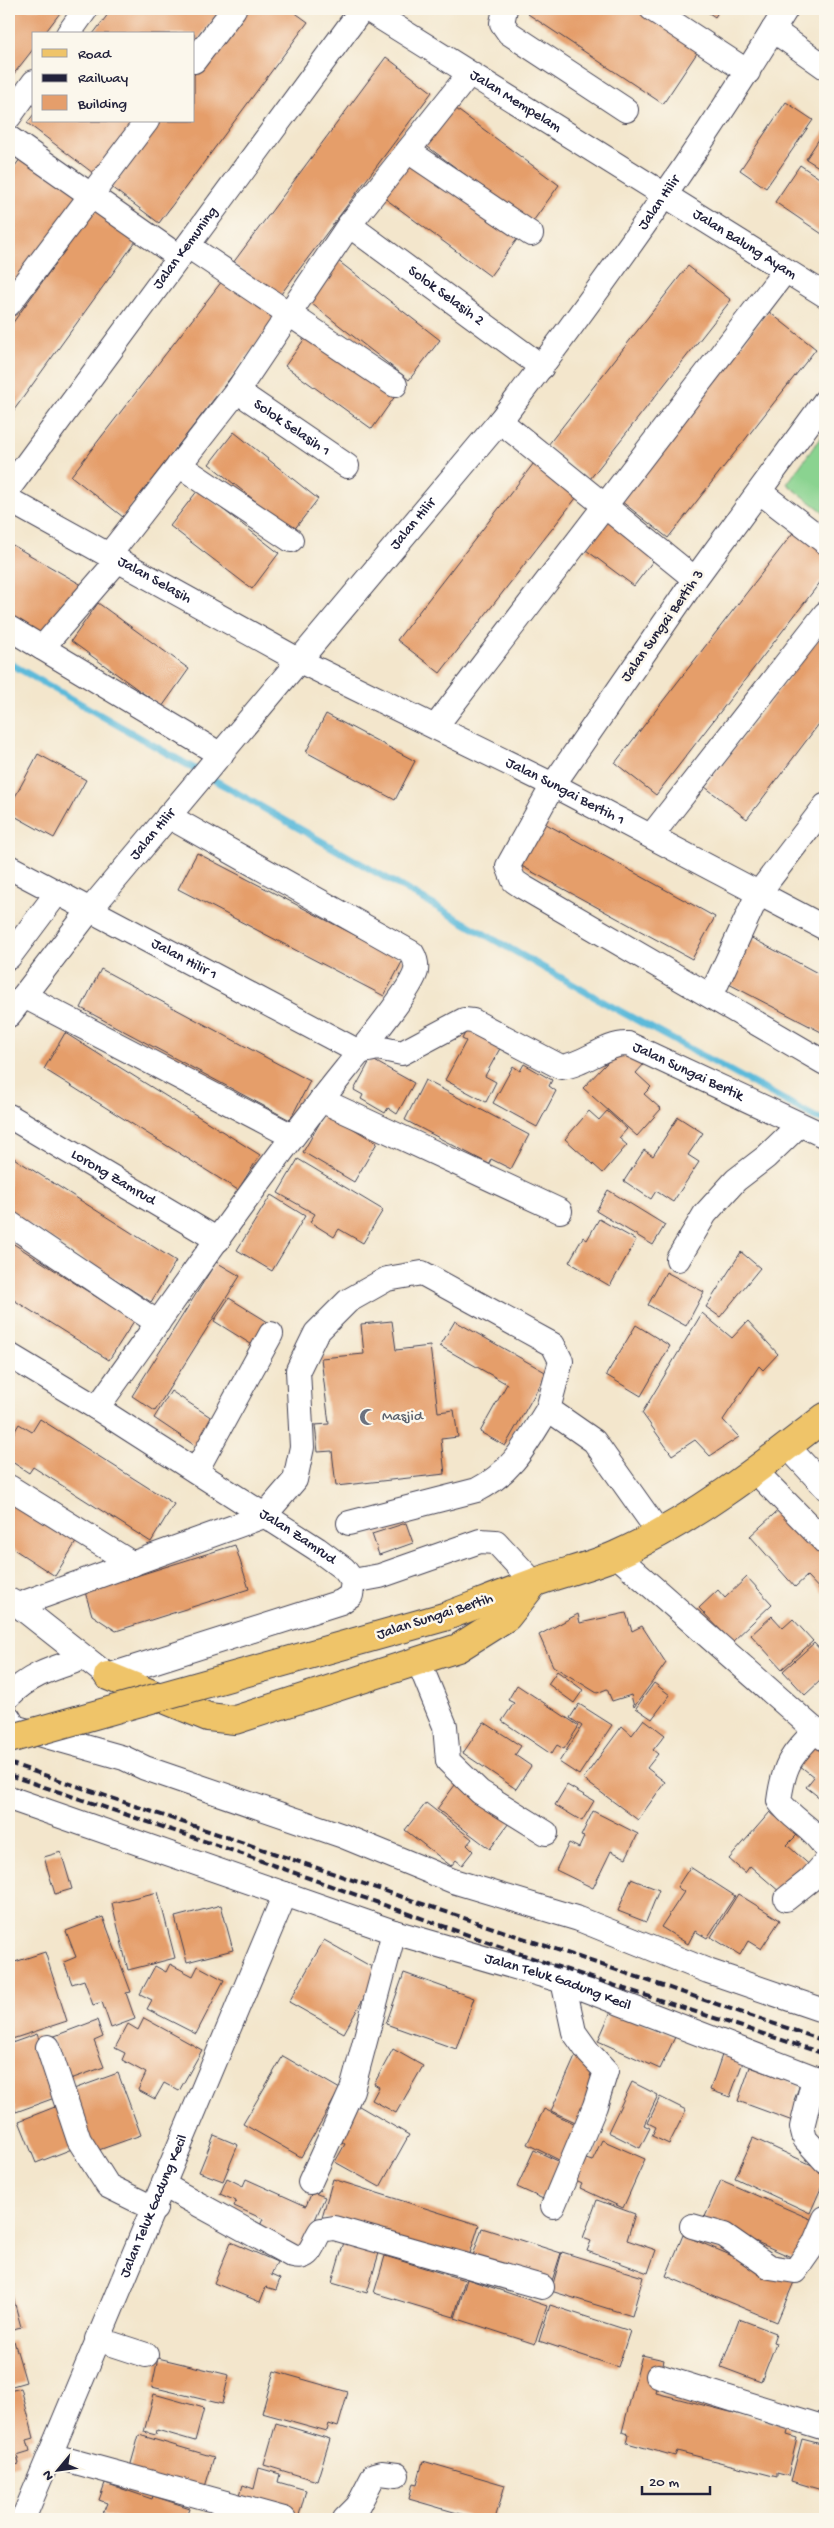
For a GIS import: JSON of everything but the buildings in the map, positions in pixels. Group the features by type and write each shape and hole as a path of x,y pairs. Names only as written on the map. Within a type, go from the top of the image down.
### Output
{"main road":[{"name":"Jalan Sungai Bertih","path":"9,1739 444,1617 534,1582 577,1571 660,1534 754,1470 825,1417"},
{"path":"108,1676 208,1717 235,1720 458,1648 508,1617 534,1582"}],"street":[{"path":"69,32 86,9"},
{"path":"195,60 234,9"},
{"name":"Jalan Kemuning","path":"9,488 362,9"},
{"name":"Jalan Mempelam","path":"367,9 469,74 665,193"},
{"path":"505,9 502,23 509,33 626,110"},
{"path":"652,9 748,72"},
{"name":"Jalan Hilir","path":"9,1015 89,911 500,421 542,367 748,72 786,9"},
{"path":"772,30 825,67"},
{"path":"42,648 113,558 179,465 237,391 349,225 469,74"},
{"path":"9,117 32,85"},
{"path":"9,304 146,122"},
{"path":"9,138 90,195 290,313 395,385"},
{"path":"408,151 531,234"},
{"name":"Jalan Balung Ayam","path":"665,193 825,295"},
{"name":"Solok Selasih 2","path":"349,225 542,367"},
{"path":"436,726 785,270"},
{"name":"Solok Selasih 1","path":"237,391 347,466"},
{"name":"Jalan Sungai Bertih 3","path":"711,996 514,881 508,866 553,785 695,579 825,401"},
{"path":"500,421 695,579"},
{"path":"179,465 291,540"},
{"path":"760,492 825,542"},
{"name":"Jalan Selasih","path":"9,500 300,661"},
{"path":"651,836 825,614"},
{"path":"9,628 42,648 211,767"},
{"name":"Jalan Sungai Bertih 1","path":"300,661 553,785 825,928"},
{"path":"825,806 758,894 711,996 825,1063"},
{"path":"97,1408 292,1136 410,984 416,970 412,953 168,816"},
{"name":"Jalan Hilir 1","path":"9,867 89,911 359,1052"},
{"path":"9,957 57,893"},
{"path":"24,996 292,1136"},
{"name":"Jalan Sungai Bertik","path":"359,1052 378,1048 402,1053 464,1020 473,1021 550,1064 561,1067 572,1066 618,1043 628,1044 798,1126 825,1136"},
{"path":"321,1100 560,1211"},
{"name":"Lorong Zamrud","path":"9,1116 218,1240"},
{"path":"678,1259 705,1214 736,1180 766,1157 798,1126"},
{"path":"9,1224 158,1323"},
{"path":"13,1603 133,1564 264,1516 295,1480 302,1448 298,1370 316,1334 348,1301 387,1279 422,1273 553,1345 562,1361 548,1409 517,1458 505,1472 477,1490 349,1523"},
{"path":"196,1471 271,1334"},
{"name":"Jalan Zamrud","path":"9,1357 97,1408 318,1549 344,1569 353,1581"},
{"path":"548,1409 569,1421 594,1441 660,1534"},
{"path":"787,1446 825,1487"},
{"path":"754,1470 825,1542"},
{"path":"9,1486 133,1564"},
{"path":"13,1603 108,1676 341,1602 351,1596 353,1581 380,1576 480,1541 496,1542 534,1582"},
{"path":"616,1555 821,1734 792,1755 783,1776 779,1802 788,1814 818,1836 825,1848"},
{"path":"9,1696 23,1682 50,1669 84,1658"},
{"path":"418,1660 445,1726 448,1761 480,1792 546,1833"},
{"path":"9,1718 14,1727 124,1758 145,1768 343,1836 452,1880 578,1920 708,1970 825,2011"},
{"name":"Jalan Teluk Gadung Kecil","path":"9,1798 394,1932 563,1981 819,2080"},
{"path":"786,1899 810,1880 825,1863"},
{"name":"Jalan Teluk Gadung Kecil","path":"23,2519 97,2339 165,2186 286,1894"},
{"path":"310,2182 352,2090 394,1932"},
{"path":"553,2206 595,2106 606,2071 588,2053 574,2032 563,1981"},
{"path":"48,2047 79,2140 108,2186 154,2209"},
{"path":"819,2080 802,2127 805,2139 825,2161"},
{"path":"165,2186 293,2256 300,2258 307,2255 321,2230 334,2228 542,2287"},
{"path":"692,2226 724,2235 770,2267 795,2272 814,2244 825,2218"},
{"path":"97,2339 146,2355"},
{"path":"658,2376 825,2428"},
{"path":"50,2455 284,2519"},
{"path":"345,2519 358,2506 374,2476 381,2473 397,2475"}],"green space":[{"path":"825,431 825,513 787,484"}],"waterway":[{"path":"9,663 607,1004 815,1117 825,1120"}],"railway":[{"path":"9,1763 825,2041"},
{"path":"9,1775 225,1848 552,1965 825,2054"}],"place":[{"name":"Masjid","path":"368,1417"}]}
